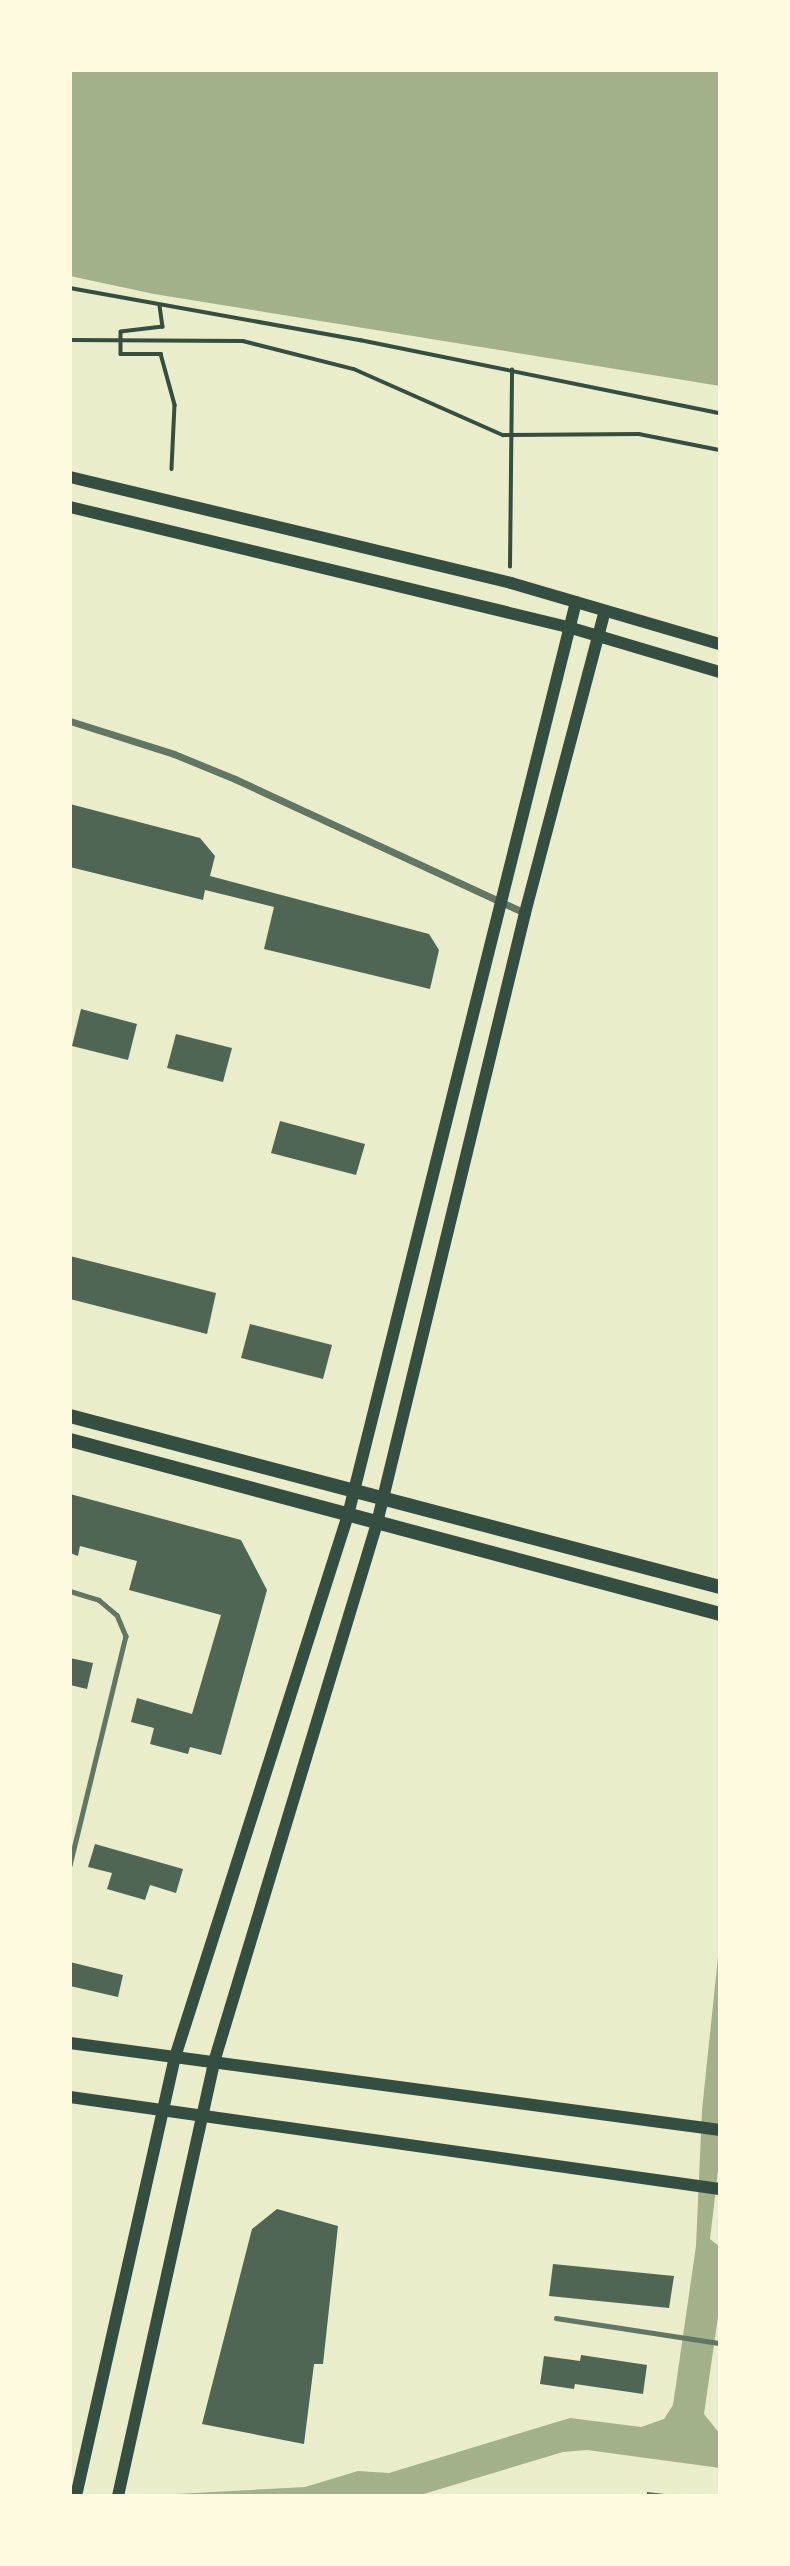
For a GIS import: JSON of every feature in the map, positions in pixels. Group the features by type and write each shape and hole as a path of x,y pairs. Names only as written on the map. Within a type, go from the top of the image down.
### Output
{"main road":[{"path":"70,477 511,583 720,644"},
{"path":"70,506 568,628 720,672"},
{"path":"77,2493 176,2057 348,1515 576,602"},
{"path":"118,2496 214,2062 377,1523 525,913 605,611"},
{"path":"70,1416 720,1587"},
{"path":"70,1440 720,1614"},
{"path":"70,2043 720,2130"},
{"path":"70,2097 720,2189"}],"street":[{"path":"70,721 211,769 525,913"}],"lane":[{"path":"70,1591 99,1600 117,1615 126,1636 70,1865"},
{"path":"556,2318 720,2343"}],"path":[{"path":"70,288 512,370 720,413"},
{"path":"160,306 163,327 121,332 121,354 161,354 175,405 173,469"},
{"path":"70,340 197,338 292,350 354,369 512,436 639,434 720,450"},
{"path":"511,583 508,534 512,370"}],"shaded area":[{"path":"70,70 720,70 720,386 154,294 70,276"},
{"path":"720,1938 720,2154 710,2239 720,2247 720,2303 704,2414 720,2434 720,2468 587,2450 563,2452 417,2496 137,2496 305,2487 358,2471 389,2473 570,2418 641,2427 664,2419 673,2405 696,2246 702,2110"}],"building":[{"path":"70,804 200,838 215,856 210,876 429,934 439,950 430,989 264,949 274,907 205,890 203,900 70,867"},
{"path":"81,1009 137,1024 128,1060 72,1046"},
{"path":"176,1034 232,1048 223,1082 167,1068"},
{"path":"280,1121 365,1144 356,1175 271,1153"},
{"path":"70,1256 216,1293 207,1334 70,1299"},
{"path":"250,1324 332,1345 323,1379 241,1358"},
{"path":"70,1494 241,1540 267,1590 221,1755 190,1747 188,1754 150,1744 154,1728 131,1722 137,1698 192,1714 221,1615 129,1590 137,1561 80,1546 78,1556 70,1553"},
{"path":"70,1658 93,1663 87,1689 70,1685"},
{"path":"95,1844 183,1869 176,1893 150,1885 145,1900 107,1889 112,1873 88,1867"},
{"path":"70,1962 123,1975 118,1997 70,1986"},
{"path":"277,2209 338,2226 323,2364 314,2364 304,2444 202,2424 252,2229"},
{"path":"553,2264 674,2276 669,2308 549,2296"},
{"path":"581,2355 647,2365 643,2394 575,2384 574,2389 540,2384 544,2356 580,2361"},
{"path":"647,2492 665,2494 665,2496 647,2496"}]}
